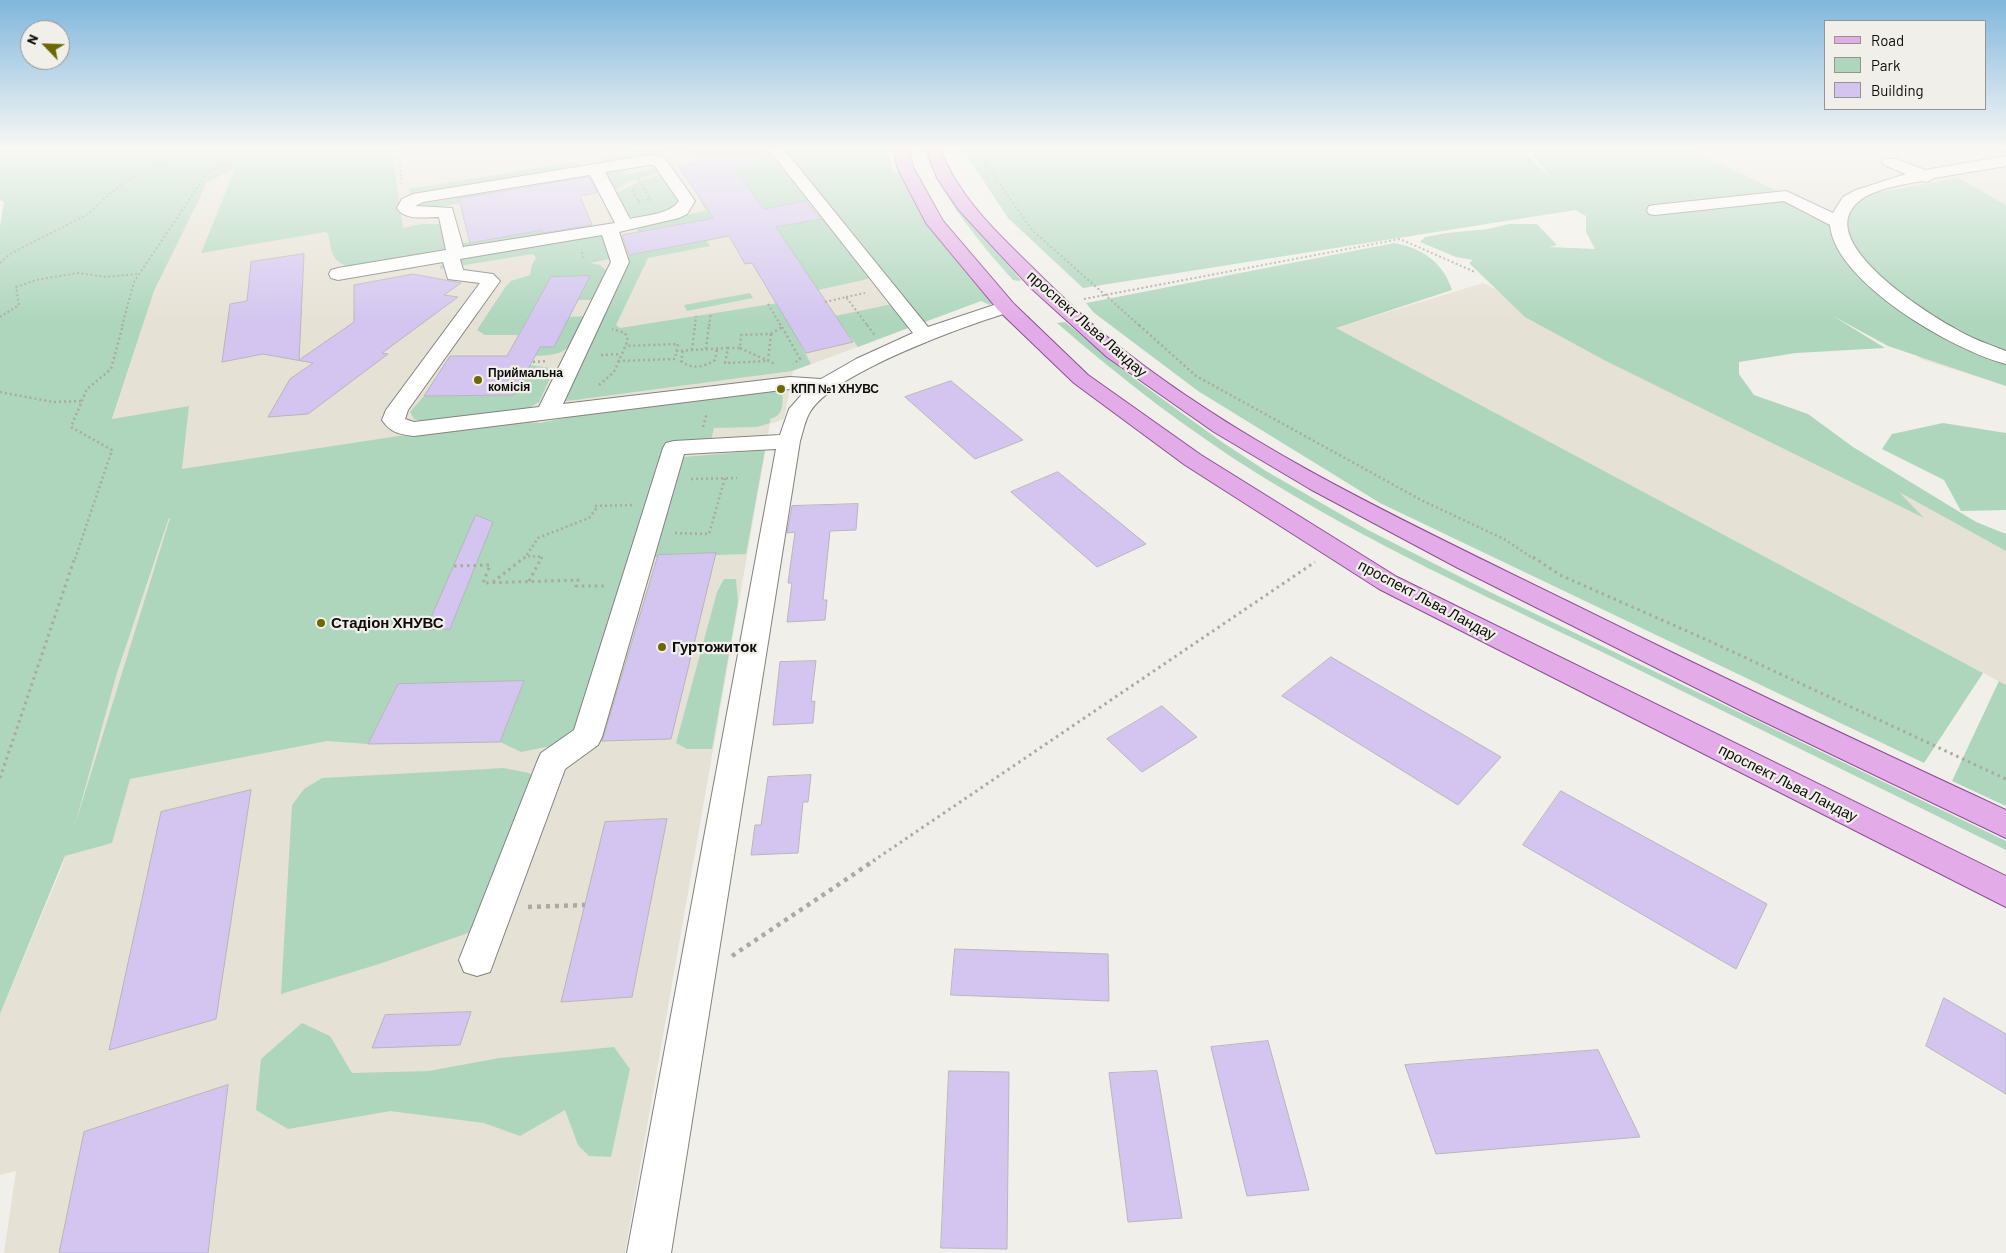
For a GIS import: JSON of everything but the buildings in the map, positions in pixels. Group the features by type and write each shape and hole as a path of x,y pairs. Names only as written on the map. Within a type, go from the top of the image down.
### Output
{"main road":[{"name":"проспект Льва Ландау","path":"926,205 935,223 1006,307 1081,379 1193,460 1388,583 2006,892"},
{"name":"проспект Льва Ландау","path":"965,205 972,216 1059,304 1129,364 1237,437 1433,544 1675,667 2006,825"},
{"path":"1006,307 1059,304"}],"lane":[{"path":"406,205 405,208 410,211 446,212 455,275 486,278 491,281 396,410 393,420 400,427 414,429 681,396 785,376 823,386"},
{"path":"548,412 620,262 617,228 609,205"},
{"path":"338,274 617,228 661,218 681,210 684,205"},
{"path":"821,205 925,336"},
{"path":"1655,210 1697,205"},
{"path":"1805,205 1837,222"},
{"path":"1845,205 1841,209 1837,222 1842,242 1867,283 1947,333 2006,358"},
{"path":"649,1253 789,441 800,408 823,386 887,351 986,312 1006,307"},
{"path":"477,960 552,762 587,737 674,448 789,441"}],"path":[{"path":"0,263 10,254 88,214 98,205"},
{"path":"0,778 112,450 71,427 88,389 111,369 134,282 185,205"},
{"path":"654,205 661,218"},
{"path":"1015,205 1032,230 1196,376 1423,501 1504,539 1560,575 1705,639 2006,779"},
{"path":"1059,304 1400,239 1475,272"},
{"path":"582,252 583,258"},
{"path":"0,316 19,305 16,287 36,280 78,273 106,277 139,274"},
{"path":"825,302 846,297 887,351"},
{"path":"676,351 740,348 768,361 785,376 800,359 768,304"},
{"path":"706,349 711,313"},
{"path":"692,350 696,316"},
{"path":"740,348 741,335 770,334 782,327"},
{"path":"558,390 581,389 606,382 612,376 628,340 625,334 617,330 589,328"},
{"path":"768,361 770,334"},
{"path":"618,361 675,359 678,344 625,346"},
{"path":"728,348 726,363 768,361"},
{"path":"683,351 680,361 683,364 698,367 715,360 717,349"},
{"path":"0,392 53,402 82,401"},
{"path":"681,396 678,413 708,413 702,428"},
{"path":"648,533 709,534 725,478"},
{"path":"492,582 527,556 538,538 589,518 597,506 725,478 737,478"},
{"path":"696,980 1335,549"},
{"path":"527,556 542,557 529,581"},
{"path":"454,566 490,565 483,582 578,580 576,586 633,585"},
{"path":"497,908 585,905"}],"shaded area":[{"path":"196,205 908,205 981,301 793,371 784,419 770,424 625,1253 4,1253 16,1171 0,1175 0,1014 62,867 117,673 179,489 189,406 112,420 154,291"},
{"path":"1725,205 2006,205 2006,386 1921,359"},
{"path":"1483,283 2006,536 2006,685 1335,328"}],"green space":[{"path":"3,205 196,205 154,291 112,419 189,406 182,469 405,435 518,421 540,423 570,417 588,410 775,389 782,391 782,408 778,415 770,419 770,423 757,427 714,428 711,440 672,458 765,450 746,554 631,558 571,742 521,752 500,742 524,681 398,684 368,744 327,741 130,779 112,843 65,856 0,1014 0,226","holes":["170,518 74,828 117,673"]},
{"path":"220,205 400,205 403,228 421,224 442,224 447,247 441,251 349,267 335,258 326,232 201,253"},
{"path":"414,205 447,205 434,208 416,209"},
{"path":"621,205 680,205 673,212 637,219 627,215"},
{"path":"703,205 720,205 734,214 637,232 639,224 706,211"},
{"path":"761,205 783,205 764,209"},
{"path":"830,205 926,205 993,301 990,305 981,301 922,323 860,241"},
{"path":"953,205 961,205 1021,280 1013,280"},
{"path":"1000,205 1809,205 1842,221 1854,205 2006,205 2006,386 1888,346 1833,316 1885,348 1796,353 1739,362 1739,374 1754,395 1808,414 1853,447 1976,522 2006,534 2006,551 1899,492 1924,518 1604,360 1525,317 1469,263 1473,260 1456,257 1420,242 1425,237 1447,233 1488,229 1509,224 1537,224 1557,245 1549,247 1595,249 1586,232 1586,216 1575,210 1083,288 1008,218"},
{"path":"830,217 877,277 818,290 756,231"},
{"path":"542,230 544,236 463,250 462,243"},
{"path":"599,235 604,236 610,259 590,263 600,265 608,272 593,300 578,300 590,276 551,277 518,335 485,335 477,330 506,286 511,281 530,275 536,258 533,254 440,269 440,266 447,262"},
{"path":"706,240 710,246 648,258 616,325 620,328 778,303 811,364 792,371 552,403 619,260 628,259 629,255"},
{"path":"1394,243 1414,249 1430,258 1443,272 1452,290 1336,328 1983,673 1924,763 1380,503 1198,391 1093,312 1086,303"},
{"path":"750,293 753,298 687,311 684,305"},
{"path":"897,303 916,325 858,347 835,316"},
{"path":"588,316 568,348 552,355 515,356 520,347 554,347 569,317"},
{"path":"1065,322 1132,377 1222,442 1266,471 1368,530 1488,591 2006,841 2006,850 1469,588 1383,545 1299,499 1232,457 1180,421 1105,364 1057,323"},
{"path":"530,365 550,368 552,374 539,402 529,408 430,423 414,419 410,412 424,396 514,395"},
{"path":"1943,423 2006,433 2006,510 1961,511 1944,480 1882,449 1892,434"},
{"path":"724,579 736,579 738,602 712,749 687,749 676,743 717,592"},
{"path":"1999,681 2006,685 2006,806 1952,781"},
{"path":"504,768 529,773 538,781 471,932 379,964 281,994 292,805 304,789 322,778"},
{"path":"302,1023 330,1036 352,1073 429,1071 499,1058 614,1047 630,1069 611,1157 589,1156 578,1145 565,1110 520,1136 484,1123 390,1111 288,1129 256,1110 261,1059"}],"place":[{"name":"Приймальна комісія","path":"478,380"},
{"name":"КПП №1 ХНУВС","path":"781,389"},
{"name":"Стадіон ХНУВС","path":"321,623"},
{"name":"Гуртожиток","path":"662,647"}]}
